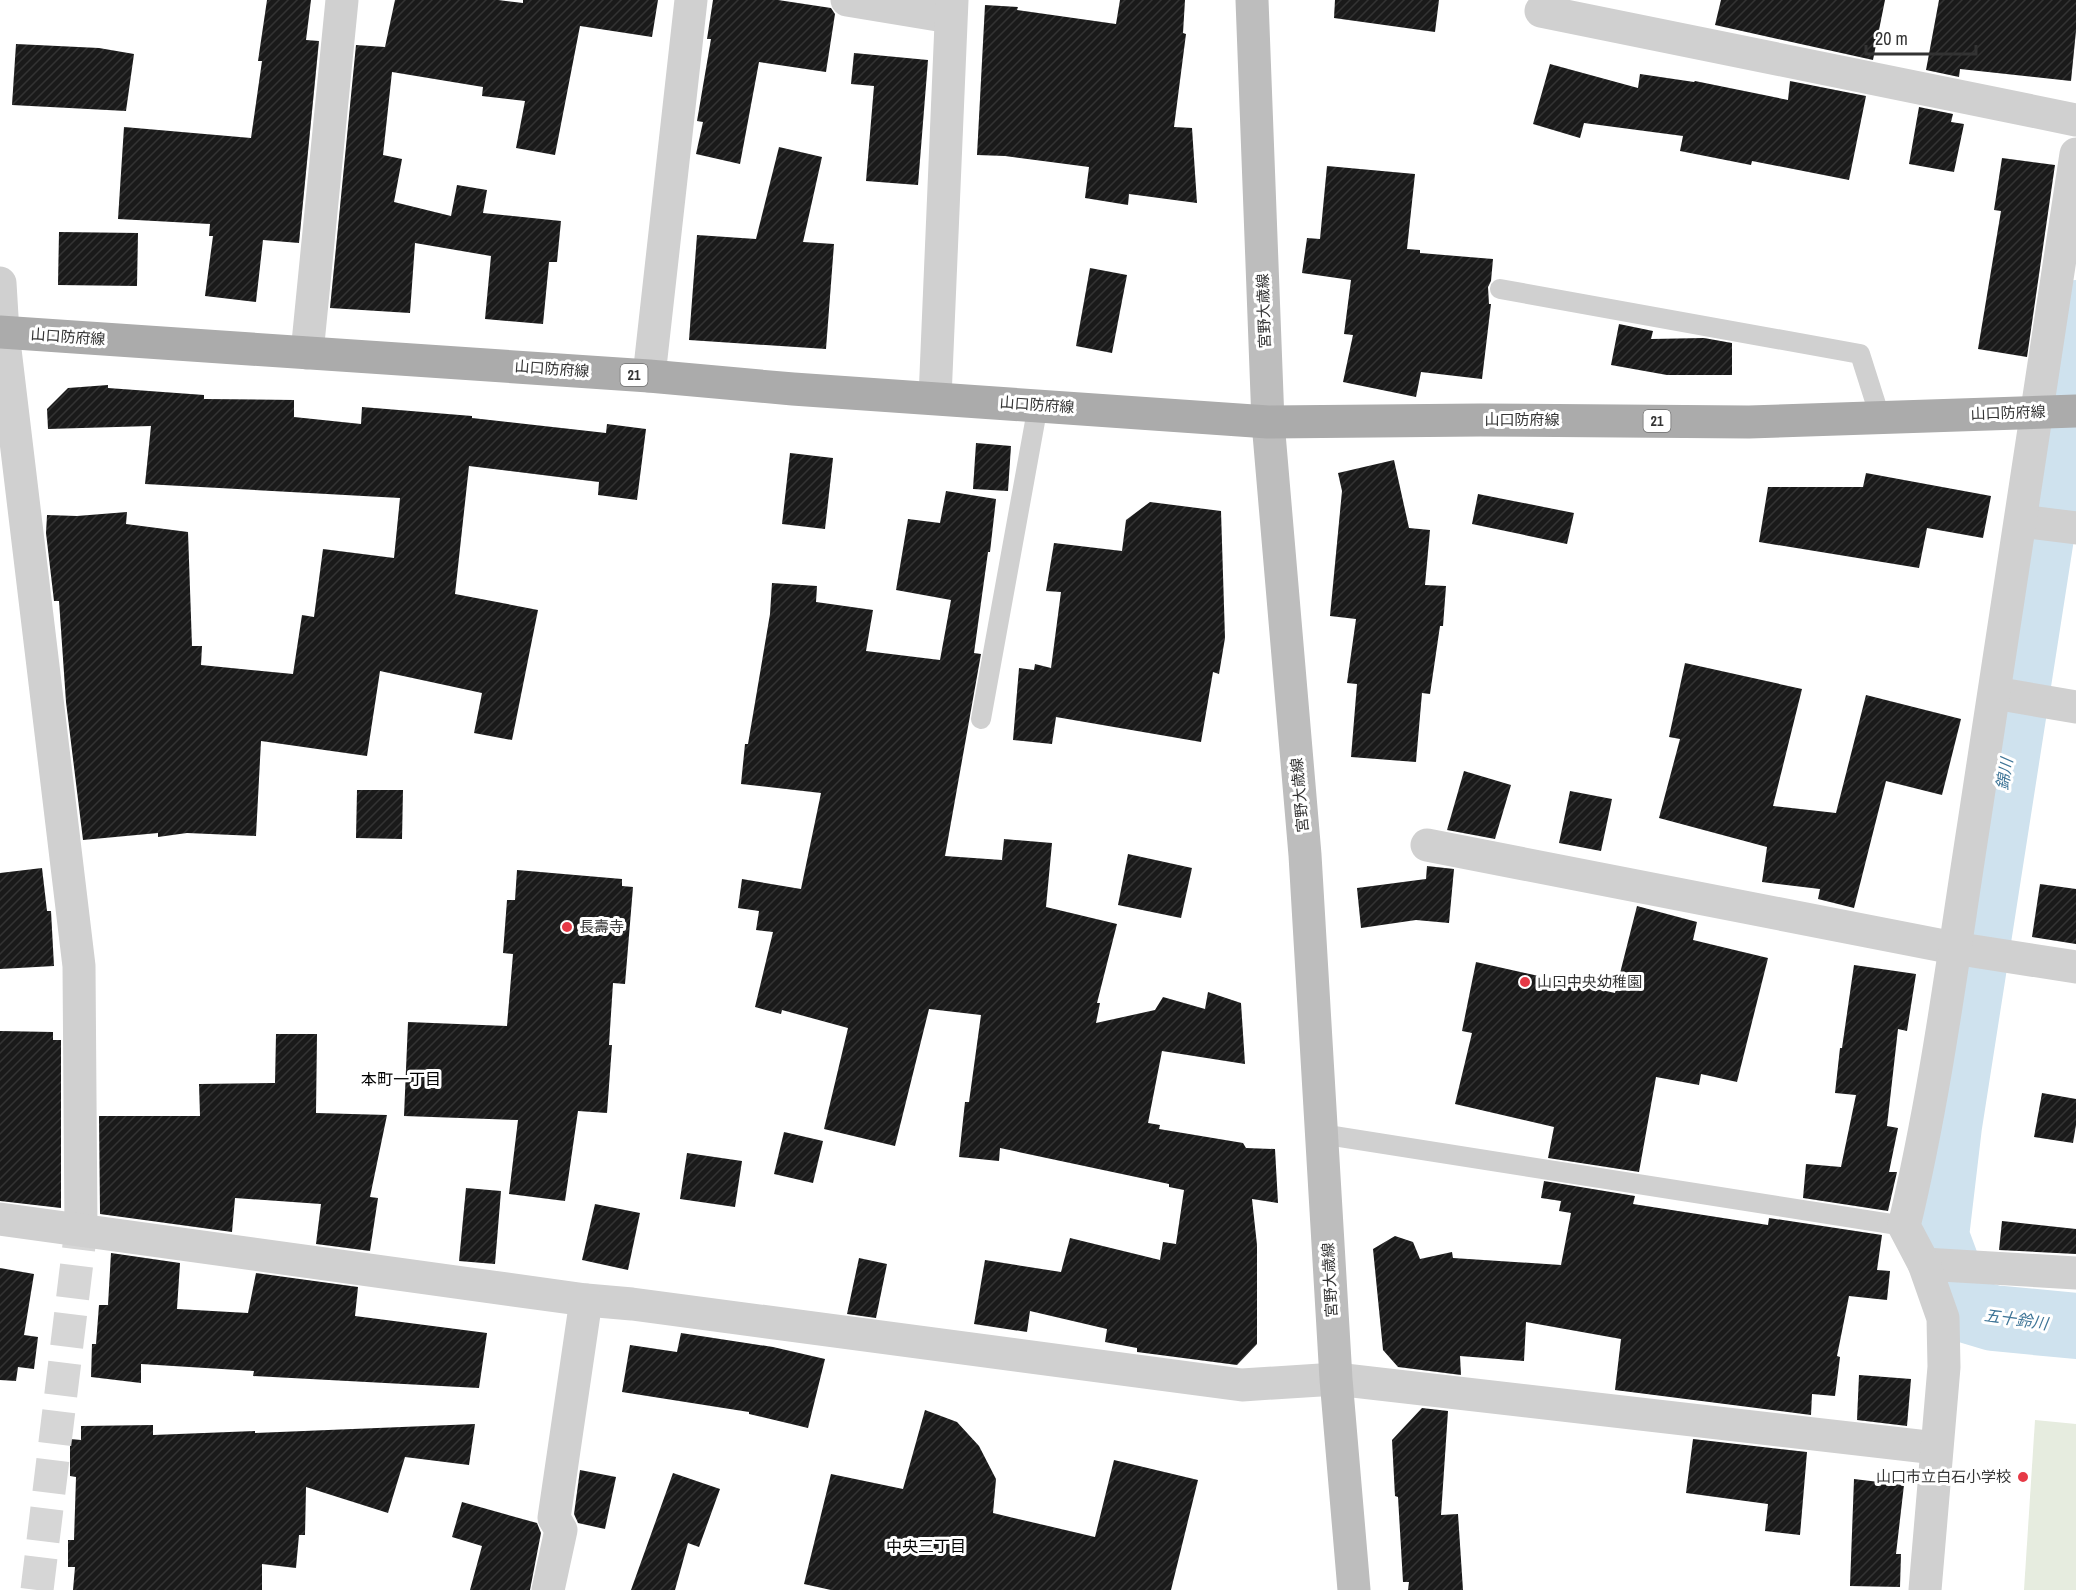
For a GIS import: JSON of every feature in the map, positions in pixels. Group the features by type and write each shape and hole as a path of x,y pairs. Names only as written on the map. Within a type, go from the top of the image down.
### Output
{"main road":[{"name":"宮野大歳線","path":"1251,0 1268,422 1305,855 1336,1379 1354,1590"},
{"name":"山口防府線","path":"1,333 649,376 793,389 1268,422 1492,420 1749,422 2054,412"}],"street":[{"path":"307,353 342,0"},
{"path":"649,376 691,0"},
{"path":"847,0 951,8 935,398"},
{"path":"1541,10 2076,120"},
{"path":"1926,1590 1944,1366 1942,1318 1924,1264 1904,1226 1920,1160 2021,521 2054,412 2076,154"},
{"path":"0,283 1,333 79,966 81,1229"},
{"path":"2021,521 2076,528"},
{"path":"1995,693 2076,707"},
{"path":"1427,845 1954,948 2076,967"},
{"path":"0,1219 586,1300 632,1304 1242,1385 1336,1379 1936,1448"},
{"path":"1924,1264 2076,1273"},
{"path":"548,1590 561,1530 554,1518 586,1300"}],"lane":[{"path":"1500,289 1860,354 1880,417"},
{"path":"981,719 1038,405"},
{"path":"1321,1134 1904,1226"}],"shaded area":[{"path":"2035,1420 2076,1424 2076,1590 2024,1590"}],"building":[{"path":"267,0 311,0 306,40 319,41 299,243 263,240 256,302 205,296 213,236 209,236 210,224 118,219 124,127 251,138 262,61 258,61"},
{"path":"395,0 498,0 523,3 523,0 658,0 652,37 580,26 555,155 516,148 525,101 482,96 483,87 392,72 383,155 402,159 394,202 451,216 457,185 487,190 483,213 561,221 557,262 549,262 543,324 485,319 491,256 415,243 410,313 330,308 356,45 385,47"},
{"path":"713,0 778,0 831,8 835,14 826,72 759,62 740,164 696,154 703,122 697,121 711,39 707,39"},
{"path":"1120,0 1185,0 1183,33 1186,34 1174,127 1192,128 1197,203 1129,194 1128,205 1085,198 1089,167 1005,156 977,155 985,5 1018,7 1017,10 1116,24"},
{"path":"1335,0 1439,0 1435,32 1334,18"},
{"path":"1721,0 1885,0 1873,60 1715,25"},
{"path":"1939,0 2076,0 2076,31 2071,81 1960,69 1959,77 1926,70"},
{"path":"16,44 99,48 134,54 126,111 12,105"},
{"path":"854,53 928,60 918,185 866,181 874,86 851,84"},
{"path":"1550,64 1638,88 1640,74 1695,81 1788,100 1790,81 1866,96 1849,180 1752,161 1751,165 1680,151 1683,136 1584,123 1580,138 1533,124"},
{"path":"1919,107 1953,114 1951,122 1964,124 1954,172 1909,164"},
{"path":"779,147 822,157 803,242 834,244 826,349 689,340 697,235 756,239"},
{"path":"2002,158 2055,165 2027,357 1978,349 2001,211 1994,210"},
{"path":"1327,166 1415,174 1407,249 1420,250 1420,253 1493,259 1491,281 1488,287 1489,304 1491,304 1482,379 1421,372 1416,397 1343,382 1353,335 1344,334 1351,280 1302,273 1307,238 1320,239"},
{"path":"59,232 138,233 137,286 58,285"},
{"path":"1090,268 1127,275 1112,353 1076,346"},
{"path":"1619,324 1653,331 1651,339 1704,338 1732,343 1732,375 1667,375 1611,365"},
{"path":"108,385 108,388 204,395 204,399 294,400 294,417 361,424 362,407 472,416 472,418 606,433 607,424 646,429 637,500 598,495 599,482 469,466 455,594 538,610 512,740 474,733 482,693 380,671 367,756 261,741 256,836 187,833 158,837 158,833 83,840 66,702 59,601 54,601 46,533 47,515 77,516 127,512 126,524 188,532 192,646 202,646 201,665 293,674 302,615 314,617 323,549 394,558 400,498 145,484 151,426 48,429 47,409 68,388"},
{"path":"976,443 1011,446 1008,491 973,489"},
{"path":"790,453 833,458 825,529 782,524"},
{"path":"1394,460 1409,528 1430,530 1425,585 1446,586 1443,626 1440,626 1430,694 1422,693 1416,762 1351,757 1357,684 1347,683 1356,619 1330,616 1342,491 1338,473"},
{"path":"1866,473 1991,496 1983,538 1927,528 1919,568 1759,542 1768,487 1863,487"},
{"path":"946,491 996,499 974,653 981,654 945,856 1002,860 1004,839 1052,843 1046,907 1117,924 1097,1003 1100,1003 1096,1023 1155,1010 1163,997 1205,1009 1208,992 1241,1003 1245,1064 1162,1051 1148,1123 1160,1125 1159,1129 1243,1143 1246,1148 1275,1149 1278,1203 1252,1199 1257,1245 1257,1344 1237,1365 1137,1352 1137,1348 1105,1342 1107,1329 1030,1311 1027,1332 974,1324 985,1260 1061,1272 1070,1238 1160,1260 1163,1242 1176,1244 1184,1190 1169,1187 1169,1184 1000,1148 999,1161 959,1157 965,1102 969,1102 981,1015 929,1009 895,1146 824,1129 848,1028 782,1010 781,1014 755,1007 773,932 756,930 759,911 738,908 742,879 801,889 821,793 741,784 745,744 748,744 770,614 772,583 817,586 816,602 873,610 866,651 940,660 951,600 896,590 908,519 940,523"},
{"path":"1478,494 1574,513 1567,544 1472,524"},
{"path":"1150,502 1221,511 1225,638 1219,674 1213,672 1201,742 1056,717 1052,744 1013,740 1019,668 1034,670 1035,664 1051,668 1061,592 1046,591 1054,543 1122,551 1126,520"},
{"path":"1685,663 1802,689 1773,806 1836,813 1866,695 1961,719 1942,795 1886,781 1854,908 1818,899 1820,889 1762,882 1767,847 1659,818 1680,739 1669,737"},
{"path":"1464,771 1511,785 1495,839 1447,830"},
{"path":"357,790 403,790 402,839 356,838"},
{"path":"1570,791 1612,799 1601,851 1559,843"},
{"path":"1128,854 1192,868 1181,918 1118,905"},
{"path":"1427,866 1454,869 1449,923 1416,920 1361,928 1357,888 1426,879"},
{"path":"42,868 47,911 51,911 54,966 0,969 0,873"},
{"path":"517,870 622,879 622,886 633,887 625,984 613,983 609,1045 612,1045 607,1113 578,1111 565,1201 509,1194 518,1120 404,1116 408,1022 507,1026 513,954 503,953 507,900 515,900"},
{"path":"2040,884 2076,889 2076,944 2032,937"},
{"path":"1637,906 1697,922 1693,940 1768,958 1737,1082 1701,1074 1699,1085 1656,1077 1639,1172 1548,1158 1554,1127 1455,1104 1472,1033 1462,1031 1476,962 1615,993"},
{"path":"1854,965 1916,974 1907,1031 1898,1029 1887,1126 1898,1128 1889,1172 1897,1172 1888,1211 1803,1198 1806,1164 1841,1167 1856,1095 1835,1093"},
{"path":"0,1031 53,1032 53,1040 61,1040 61,1208 0,1201"},
{"path":"276,1034 317,1034 316,1113 387,1115 370,1197 378,1198 370,1251 316,1244 321,1204 235,1198 232,1232 100,1214 99,1116 200,1116 199,1084 275,1083"},
{"path":"2042,1093 2076,1099 2073,1143 2034,1137"},
{"path":"784,1132 823,1141 813,1183 774,1174"},
{"path":"687,1153 742,1161 735,1207 680,1199"},
{"path":"1544,1181 1635,1196 1633,1204 1768,1225 1769,1218 1882,1235 1877,1270 1890,1271 1887,1300 1849,1296 1837,1356 1840,1357 1835,1396 1812,1394 1811,1415 1615,1390 1621,1339 1526,1322 1524,1361 1460,1356 1461,1375 1398,1367 1383,1350 1373,1249 1395,1236 1413,1242 1420,1259 1452,1252 1453,1258 1561,1265 1571,1213 1559,1211 1561,1201 1541,1198"},
{"path":"466,1188 501,1191 495,1264 459,1261"},
{"path":"595,1204 640,1213 628,1270 582,1260"},
{"path":"2002,1221 2076,1229 2076,1254 1999,1250"},
{"path":"111,1253 180,1263 177,1309 248,1313 256,1273 358,1287 355,1316 487,1333 479,1388 253,1376 254,1371 141,1364 141,1383 91,1377 92,1344 96,1344 99,1305 108,1305"},
{"path":"859,1258 887,1264 876,1318 847,1314"},
{"path":"0,1268 34,1274 24,1335 38,1337 34,1369 18,1367 16,1381 0,1380"},
{"path":"681,1333 773,1347 825,1359 808,1428 749,1414 749,1412 622,1392 630,1345 677,1352"},
{"path":"1859,1375 1911,1379 1907,1426 1857,1420"},
{"path":"1422,1408 1448,1411 1441,1515 1458,1514 1463,1590 1408,1590 1409,1582 1403,1582 1392,1440"},
{"path":"925,1410 957,1422 979,1446 996,1479 993,1513 1095,1537 1114,1460 1198,1480 1171,1590 831,1590 804,1584 831,1474 903,1489"},
{"path":"475,1424 469,1465 405,1457 388,1513 306,1487 305,1535 299,1535 296,1568 262,1564 262,1590 73,1590 75,1567 68,1567 68,1540 74,1540 76,1477 70,1476 70,1439 81,1440 81,1426 153,1425 153,1435"},
{"path":"1693,1439 1807,1452 1800,1535 1765,1531 1768,1504 1686,1493"},
{"path":"580,1470 616,1477 605,1529 578,1523 574,1514"},
{"path":"673,1473 720,1489 699,1547 688,1543 675,1590 631,1590"},
{"path":"1854,1479 1904,1485 1896,1554 1901,1554 1900,1587 1850,1586"},
{"path":"462,1502 537,1523 541,1533 530,1590 470,1590 482,1546 452,1537"}],"waterway":[{"name":"錦川","path":"2076,313 1949,1126 1936,1236 1963,1309 1993,1318 2076,1326"}],"tunnel":[{"path":"37,1590 81,1229"}],"place":[{"name":"長壽寺","path":"567,927"},
{"name":"山口中央幼稚園","path":"1525,982"},
{"name":"山口市立白石小学校","path":"2023,1477"}],"district":[{"name":"本町一丁目","path":"401,1079"},
{"name":"中央三丁目","path":"926,1546"}],"water label":[{"name":"五十鈴川","path":"2016,1319"}]}
